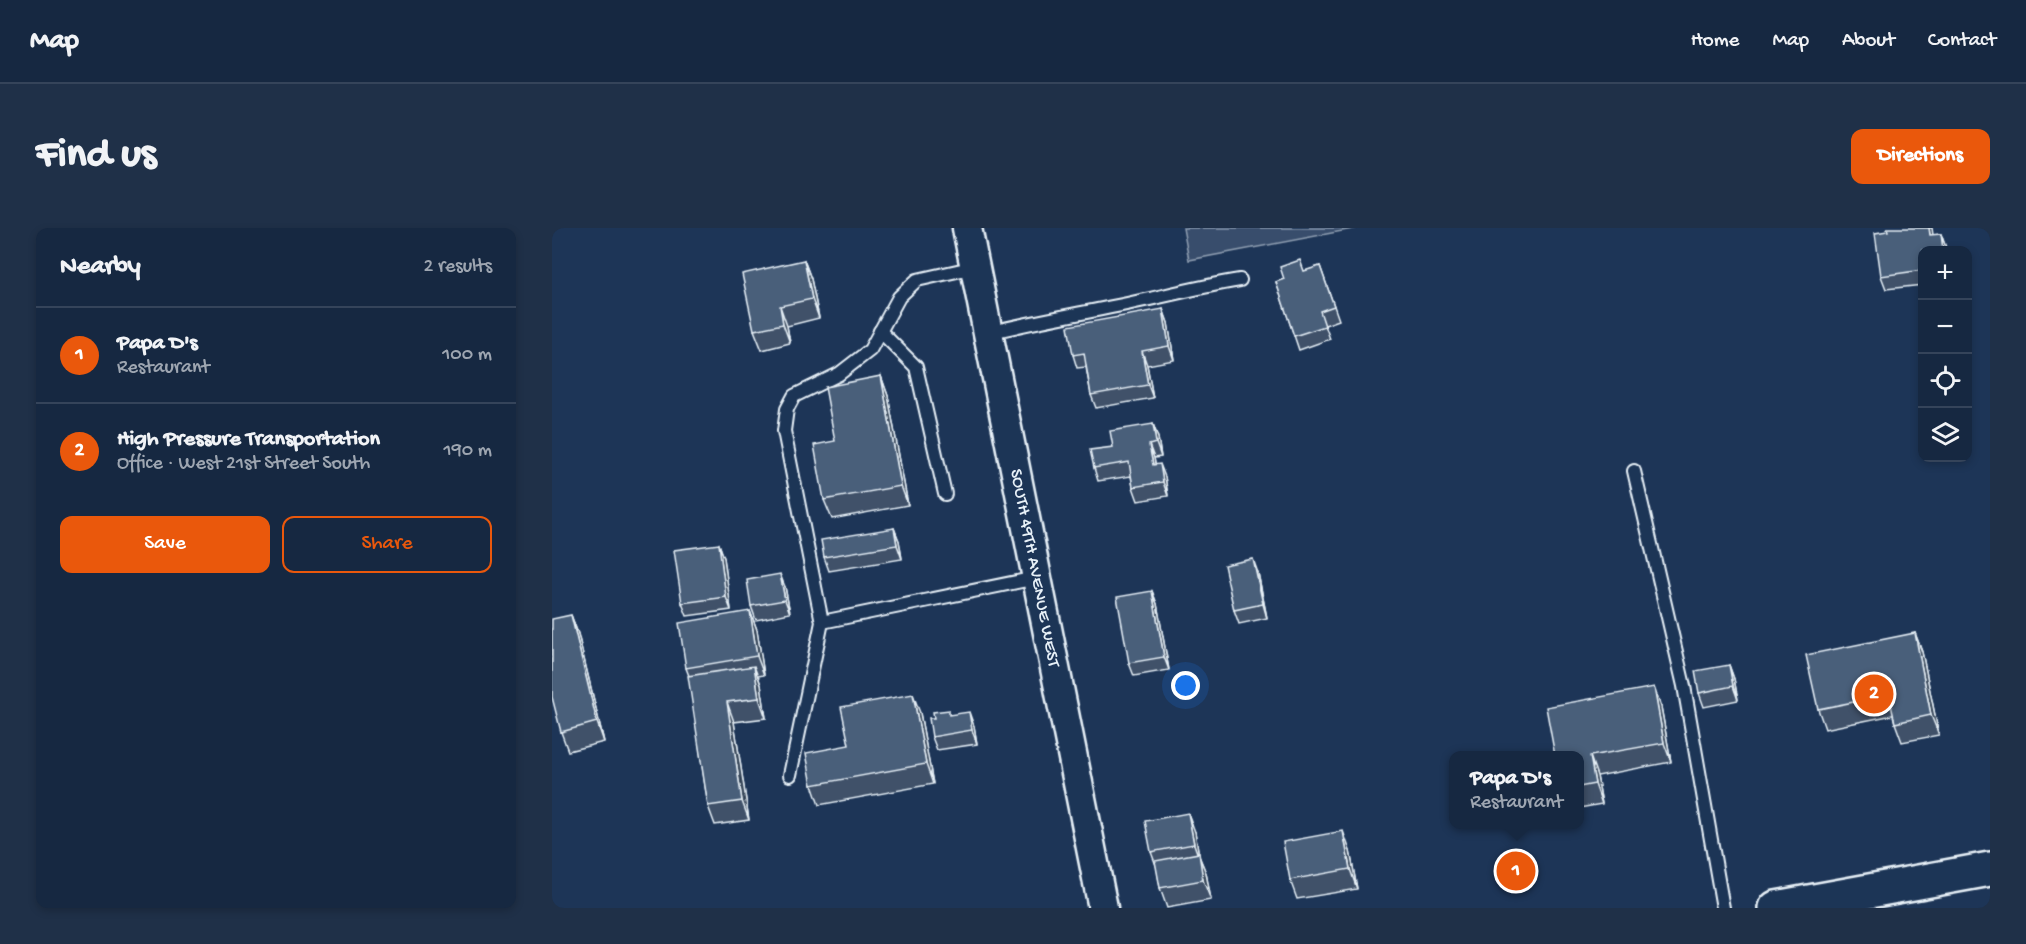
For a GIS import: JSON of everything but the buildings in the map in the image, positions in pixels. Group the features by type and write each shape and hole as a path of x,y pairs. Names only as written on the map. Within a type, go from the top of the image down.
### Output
{"main road":[{"path":"1776,908 1990,869"}],"street":[{"name":"SOUTH 49TH AVENUE WEST","path":"967,228 1103,908"}],"lane":[{"path":"790,775 822,622 784,431 787,409 794,396 839,374 870,350 899,297 917,280 975,267"},
{"path":"987,333 1201,286 1240,280"},
{"path":"880,331 916,367 945,494"},
{"path":"1634,471 1684,686 1723,908"},
{"path":"822,622 1036,578"}],"shaded area":[{"path":"1183,228 1358,228 1189,260"}],"place":[{"name":"High Pressure Transportation","path":"1874,694"},
{"name":"Papa D's","path":"1516,871"}]}
